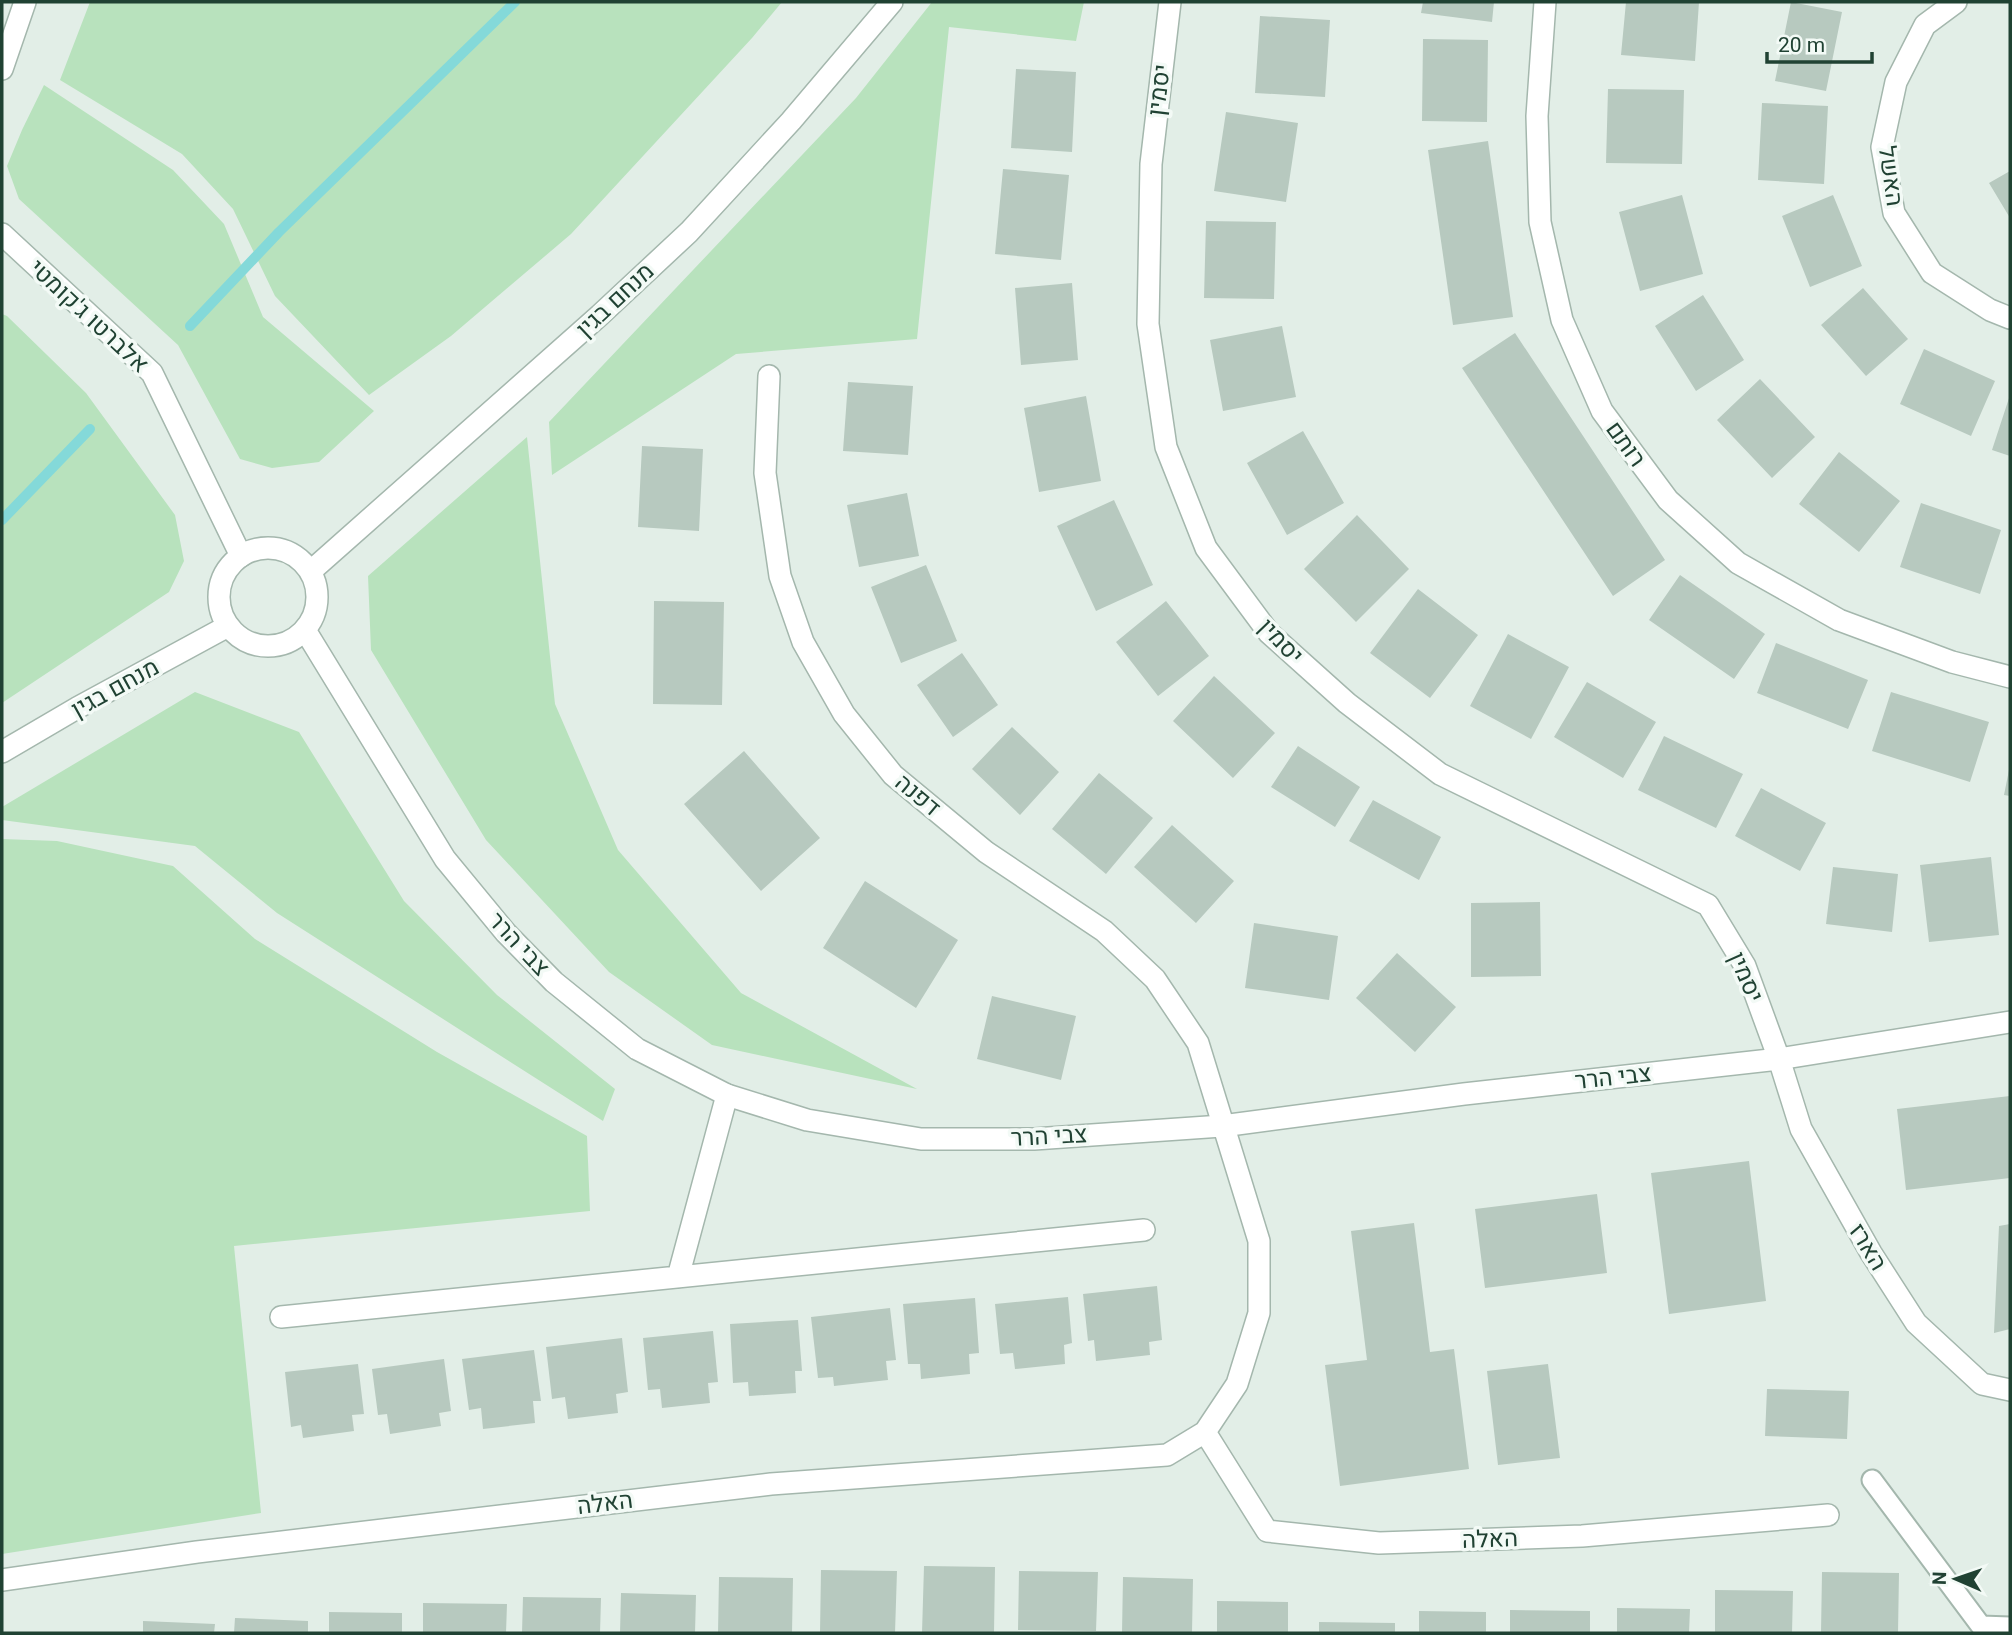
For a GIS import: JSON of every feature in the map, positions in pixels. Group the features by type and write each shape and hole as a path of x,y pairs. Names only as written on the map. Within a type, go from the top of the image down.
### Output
{"street":[{"path":"2,69 25,2"},
{"name":"מנחם בגין","path":"311,571 600,315 689,232 791,121 892,2"},
{"name":"יסמין","path":"1170,2 1151,164 1148,324 1166,447 1206,548 1269,633 1347,704 1440,774 1708,905 1745,966 1779,1059"},
{"name":"רותם","path":"1545,2 1537,116 1540,222 1562,320 1602,411 1668,500 1738,563 1839,620 1952,662 2010,677"},
{"name":"האשל","path":"1956,2 1924,26 1896,82 1882,148 1895,213 1932,273 1990,310 2010,318"},
{"name":"אלברטו ג'קומטי","path":"2,234 152,373 241,556"},
{"name":"דפנה","path":"769,376 765,473 780,576 803,642 844,714 893,775 986,852 1104,930 1155,979 1198,1043 1222,1126"},
{"path":"271,547 286,551 300,559 311,571 317,586 314,617 305,630 287,643 265,647 244,641 229,626 221,612 219,596 226,574 241,556 255,549 271,547"},
{"name":"מנחם בגין","path":"2,752 229,626"},
{"name":"צבי הרר","path":"305,630 445,859 506,933 554,982 637,1049 727,1095 807,1120 921,1139 1034,1139 1222,1126 1464,1094 1779,1059 2010,1022"},
{"name":"הארז","path":"1779,1059 1801,1129 1871,1253 1916,1323 1982,1384 2010,1390"},
{"path":"678,1277 727,1095"},
{"name":"האלה","path":"2,1580 197,1552 771,1484 1167,1455 1205,1432 1237,1384 1259,1313 1259,1241 1222,1126"},
{"path":"281,1317 1144,1230"},
{"name":"האלה","path":"1205,1432 1267,1531 1379,1543 1582,1536 1829,1515"}],"lane":[{"path":"1872,1480 1981,1626 2010,1627"}],"green space":[{"path":"90,2 782,2 571,234 451,336 369,395 275,296 233,209 182,154 60,80"},
{"path":"932,2 1084,2 1076,41 949,27 917,339 736,354 552,475 549,422 856,98"},
{"path":"44,85 173,170 224,224 263,317 374,411 319,462 272,468 240,459 178,345 19,199 7,166"},
{"path":"2,314 86,393 175,515 184,561 169,592 2,703"},
{"path":"527,437 555,704 618,850 741,993 917,1089 712,1045 609,972 486,840 371,650 368,576"},
{"path":"195,692 299,732 404,901 497,995 615,1089 603,1121 277,913 195,846 2,820 2,807"},
{"path":"2,839 57,841 173,866 255,939 437,1052 587,1136 590,1211 234,1246 261,1513 2,1554"}],"building":[{"path":"1423,2 1494,2 1492,22 1421,13"},
{"path":"1626,2 1699,2 1695,61 1621,55"},
{"path":"1791,2 1842,12 1826,91 1775,81"},
{"path":"1260,16 1330,20 1325,97 1255,93"},
{"path":"1423,39 1488,40 1487,122 1422,121"},
{"path":"1016,69 1076,72 1072,152 1011,148"},
{"path":"1608,89 1684,90 1682,164 1606,163"},
{"path":"1762,103 1828,106 1824,184 1758,180"},
{"path":"1226,112 1298,123 1286,202 1214,191"},
{"path":"1488,141 1513,317 1453,325 1428,150"},
{"path":"1003,169 1069,175 1061,260 995,254"},
{"path":"2010,171 2010,218 1989,183"},
{"path":"1682,195 1703,274 1640,291 1619,212"},
{"path":"1833,195 1862,266 1810,287 1782,216"},
{"path":"1206,221 1276,222 1274,299 1204,298"},
{"path":"1072,283 1078,360 1021,365 1015,288"},
{"path":"1863,288 1908,339 1866,376 1821,325"},
{"path":"1703,295 1744,360 1696,391 1655,326"},
{"path":"1282,326 1296,397 1223,411 1210,340"},
{"path":"1515,333 1665,560 1613,596 1462,368"},
{"path":"1924,349 1995,381 1971,436 1900,404"},
{"path":"1760,379 1815,437 1772,478 1717,420"},
{"path":"848,382 913,386 908,455 843,451"},
{"path":"2010,395 2010,456 1992,450"},
{"path":"1086,396 1101,481 1039,492 1024,408"},
{"path":"1303,431 1344,503 1287,535 1247,463"},
{"path":"642,446 703,449 699,531 638,527"},
{"path":"1839,452 1900,501 1859,552 1799,504"},
{"path":"907,493 919,556 859,567 847,505"},
{"path":"1114,500 1153,585 1096,611 1057,526"},
{"path":"1921,503 2001,530 1980,594 1900,567"},
{"path":"1357,515 1409,569 1356,622 1304,569"},
{"path":"926,565 957,641 901,663 871,587"},
{"path":"1680,575 1765,634 1734,679 1649,620"},
{"path":"1418,589 1478,635 1430,698 1370,653"},
{"path":"654,601 724,602 722,705 653,704"},
{"path":"1166,601 1209,656 1158,696 1116,642"},
{"path":"1508,634 1569,667 1531,739 1470,706"},
{"path":"1776,643 1868,680 1848,729 1757,693"},
{"path":"962,653 998,705 953,737 917,685"},
{"path":"1214,676 1275,733 1233,778 1173,721"},
{"path":"1587,682 1656,722 1623,778 1554,737"},
{"path":"1891,692 1989,722 1970,782 1872,751"},
{"path":"1012,727 1059,772 1020,815 972,769"},
{"path":"1664,736 1743,774 1716,828 1638,790"},
{"path":"1298,746 1360,787 1335,827 1271,787"},
{"path":"744,751 820,838 761,891 684,804"},
{"path":"2010,770 2010,796 2004,795"},
{"path":"1099,773 1153,818 1106,874 1052,829"},
{"path":"1761,788 1826,823 1800,871 1735,836"},
{"path":"1373,800 1441,837 1419,880 1349,841"},
{"path":"1172,825 1234,881 1196,923 1134,867"},
{"path":"1991,857 1999,935 1929,942 1920,865"},
{"path":"1833,867 1898,874 1892,932 1826,924"},
{"path":"865,881 958,940 916,1008 823,948"},
{"path":"1540,902 1541,976 1471,977 1471,903"},
{"path":"1254,923 1338,936 1329,1000 1245,988"},
{"path":"1397,953 1456,1007 1415,1052 1356,998"},
{"path":"992,996 1076,1016 1061,1080 977,1059"},
{"path":"2010,1096 2010,1178 1906,1190 1897,1109"},
{"path":"1749,1161 1766,1301 1669,1314 1651,1173"},
{"path":"1597,1194 1607,1273 1485,1288 1475,1209"},
{"path":"1414,1223 1430,1352 1454,1349 1469,1469 1340,1486 1325,1365 1367,1360 1351,1231"},
{"path":"2010,1224 2010,1329 1994,1333 1999,1226"},
{"path":"1157,1286 1162,1340 1149,1342 1150,1355 1096,1361 1094,1340 1088,1341 1083,1294"},
{"path":"1068,1297 1072,1343 1064,1345 1065,1364 1015,1369 1013,1353 1000,1354 995,1304"},
{"path":"975,1298 979,1353 969,1354 970,1374 921,1379 920,1364 908,1364 903,1304"},
{"path":"890,1308 896,1360 886,1361 888,1380 834,1386 833,1377 818,1378 811,1317"},
{"path":"798,1320 802,1371 795,1371 796,1393 749,1396 748,1382 733,1383 730,1324"},
{"path":"713,1331 718,1382 708,1383 710,1403 662,1408 660,1389 648,1390 643,1338"},
{"path":"622,1338 628,1392 616,1394 618,1413 568,1419 565,1397 552,1399 546,1347"},
{"path":"534,1350 541,1401 533,1401 535,1423 483,1429 481,1408 469,1410 462,1359"},
{"path":"444,1359 451,1411 439,1413 441,1426 390,1434 387,1414 378,1415 372,1369"},
{"path":"358,1364 364,1414 352,1415 354,1431 303,1438 301,1425 291,1427 285,1372"},
{"path":"1548,1364 1560,1458 1498,1465 1487,1371"},
{"path":"1767,1389 1849,1391 1847,1439 1765,1436"},
{"path":"924,1566 995,1567 994,1633 922,1633"},
{"path":"821,1570 897,1571 895,1633 820,1633"},
{"path":"1019,1571 1098,1572 1096,1631 1018,1630"},
{"path":"1822,1572 1899,1573 1898,1633 1821,1633"},
{"path":"719,1577 793,1578 792,1633 718,1633"},
{"path":"1123,1577 1193,1579 1192,1633 1122,1633"},
{"path":"1715,1590 1793,1591 1792,1633 1715,1633"},
{"path":"621,1593 696,1595 695,1633 620,1633"},
{"path":"523,1597 601,1598 600,1633 522,1633"},
{"path":"1217,1601 1288,1602 1288,1633 1217,1633"},
{"path":"423,1603 507,1604 506,1633 423,1633"},
{"path":"1617,1608 1690,1609 1689,1633 1617,1633"},
{"path":"1510,1610 1590,1611 1590,1633 1510,1633"},
{"path":"1419,1611 1486,1612 1486,1633 1419,1633"},
{"path":"329,1612 402,1613 402,1633 329,1633"},
{"path":"235,1618 308,1621 308,1633 234,1633"},
{"path":"143,1621 215,1624 214,1633 143,1633"},
{"path":"1319,1622 1395,1623 1395,1633 1319,1633"}],"waterway":[{"path":"190,326 279,232 515,2"},
{"path":"2,520 90,429"}]}
